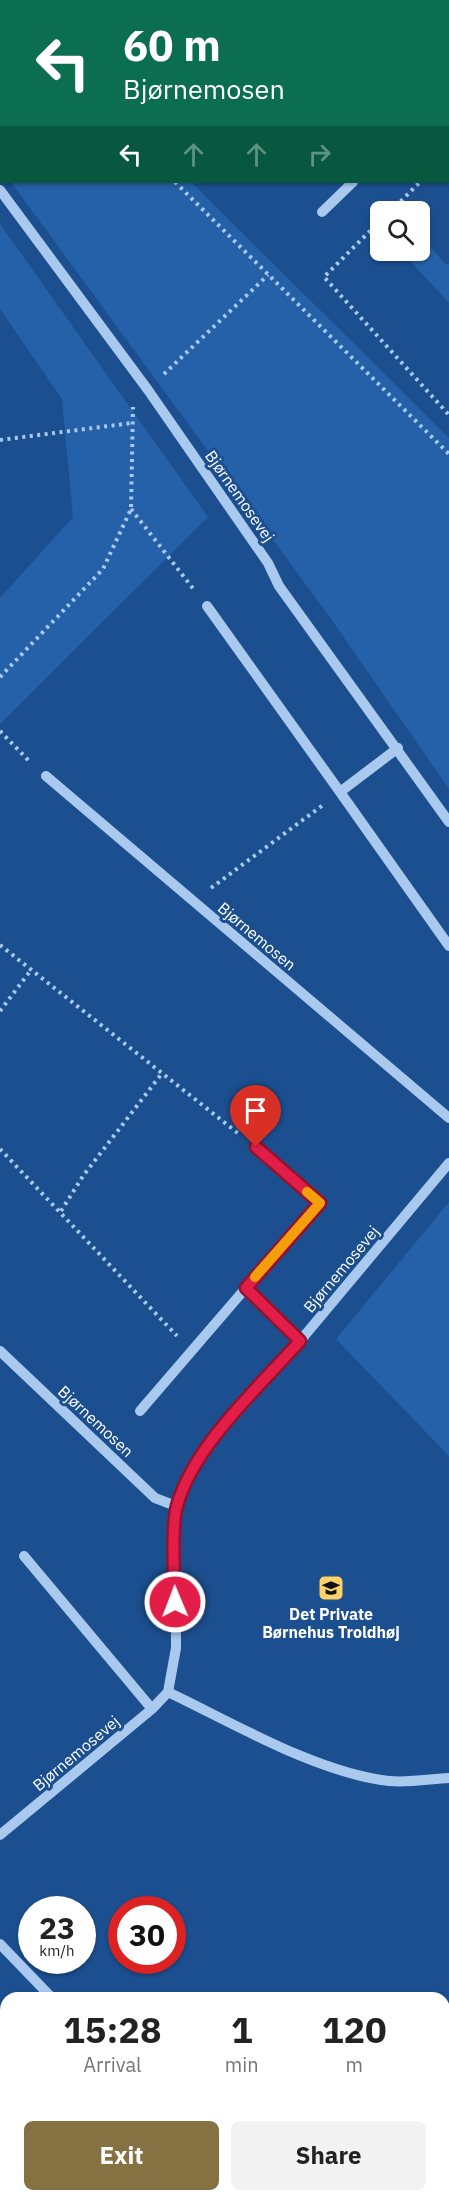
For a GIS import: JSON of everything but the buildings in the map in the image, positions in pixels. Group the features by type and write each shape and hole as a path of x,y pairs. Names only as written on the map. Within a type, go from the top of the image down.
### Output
{"street":[{"path":"322,212 352,183"},
{"name":"Bjørnemosevej","path":"0,190 148,390 268,563 279,586 398,748 449,822"},
{"path":"207,606 449,946"},
{"path":"340,792 398,748"},
{"name":"Bjørnemosen","path":"46,776 449,1118"},
{"path":"140,1411 320,1203 256,1147"},
{"name":"Bjørnemosevej","path":"0,1835 152,1709 168,1692 176,1648 176,1506 194,1469 218,1434 300,1341 449,1163"},
{"path":"246,1288 300,1341"},
{"name":"Bjørnemosen","path":"0,1351 155,1498 176,1506"},
{"path":"24,1556 152,1709"},
{"path":"168,1692 286,1749 344,1771 390,1782 449,1778"},
{"path":"0,1944 46,1992"}],"path":[{"path":"176,183 449,454"},
{"path":"401,201 419,183"},
{"path":"370,231 324,277 449,416"},
{"path":"0,677 103,569 131,509 133,404 268,275"},
{"path":"0,440 132,423"},
{"path":"131,509 207,606"},
{"path":"0,731 46,776"},
{"path":"194,902 340,792"},
{"path":"0,945 256,1147"},
{"path":"0,1011 32,970"},
{"path":"60,1212 82,1176 163,1072"},
{"path":"0,1149 192,1351"}],"shaded area":[{"path":"12,183 192,183 449,438 449,789 331,619"},
{"path":"0,224 208,517 0,724 0,598 73,517 62,399 0,309"},
{"path":"430,246 446,265 449,263 449,303 410,261 430,261"},
{"path":"449,1202 449,1456 336,1339"}],"slow traffic":[{"path":"255,1277 320,1203 307,1192"}],"place":[{"name":"Det Private Børnehus Troldhøj","path":"331,1588"}],"route":[{"path":"175,1602 176,1506 194,1469 218,1434 300,1341 246,1288 320,1203 256,1147"}]}
